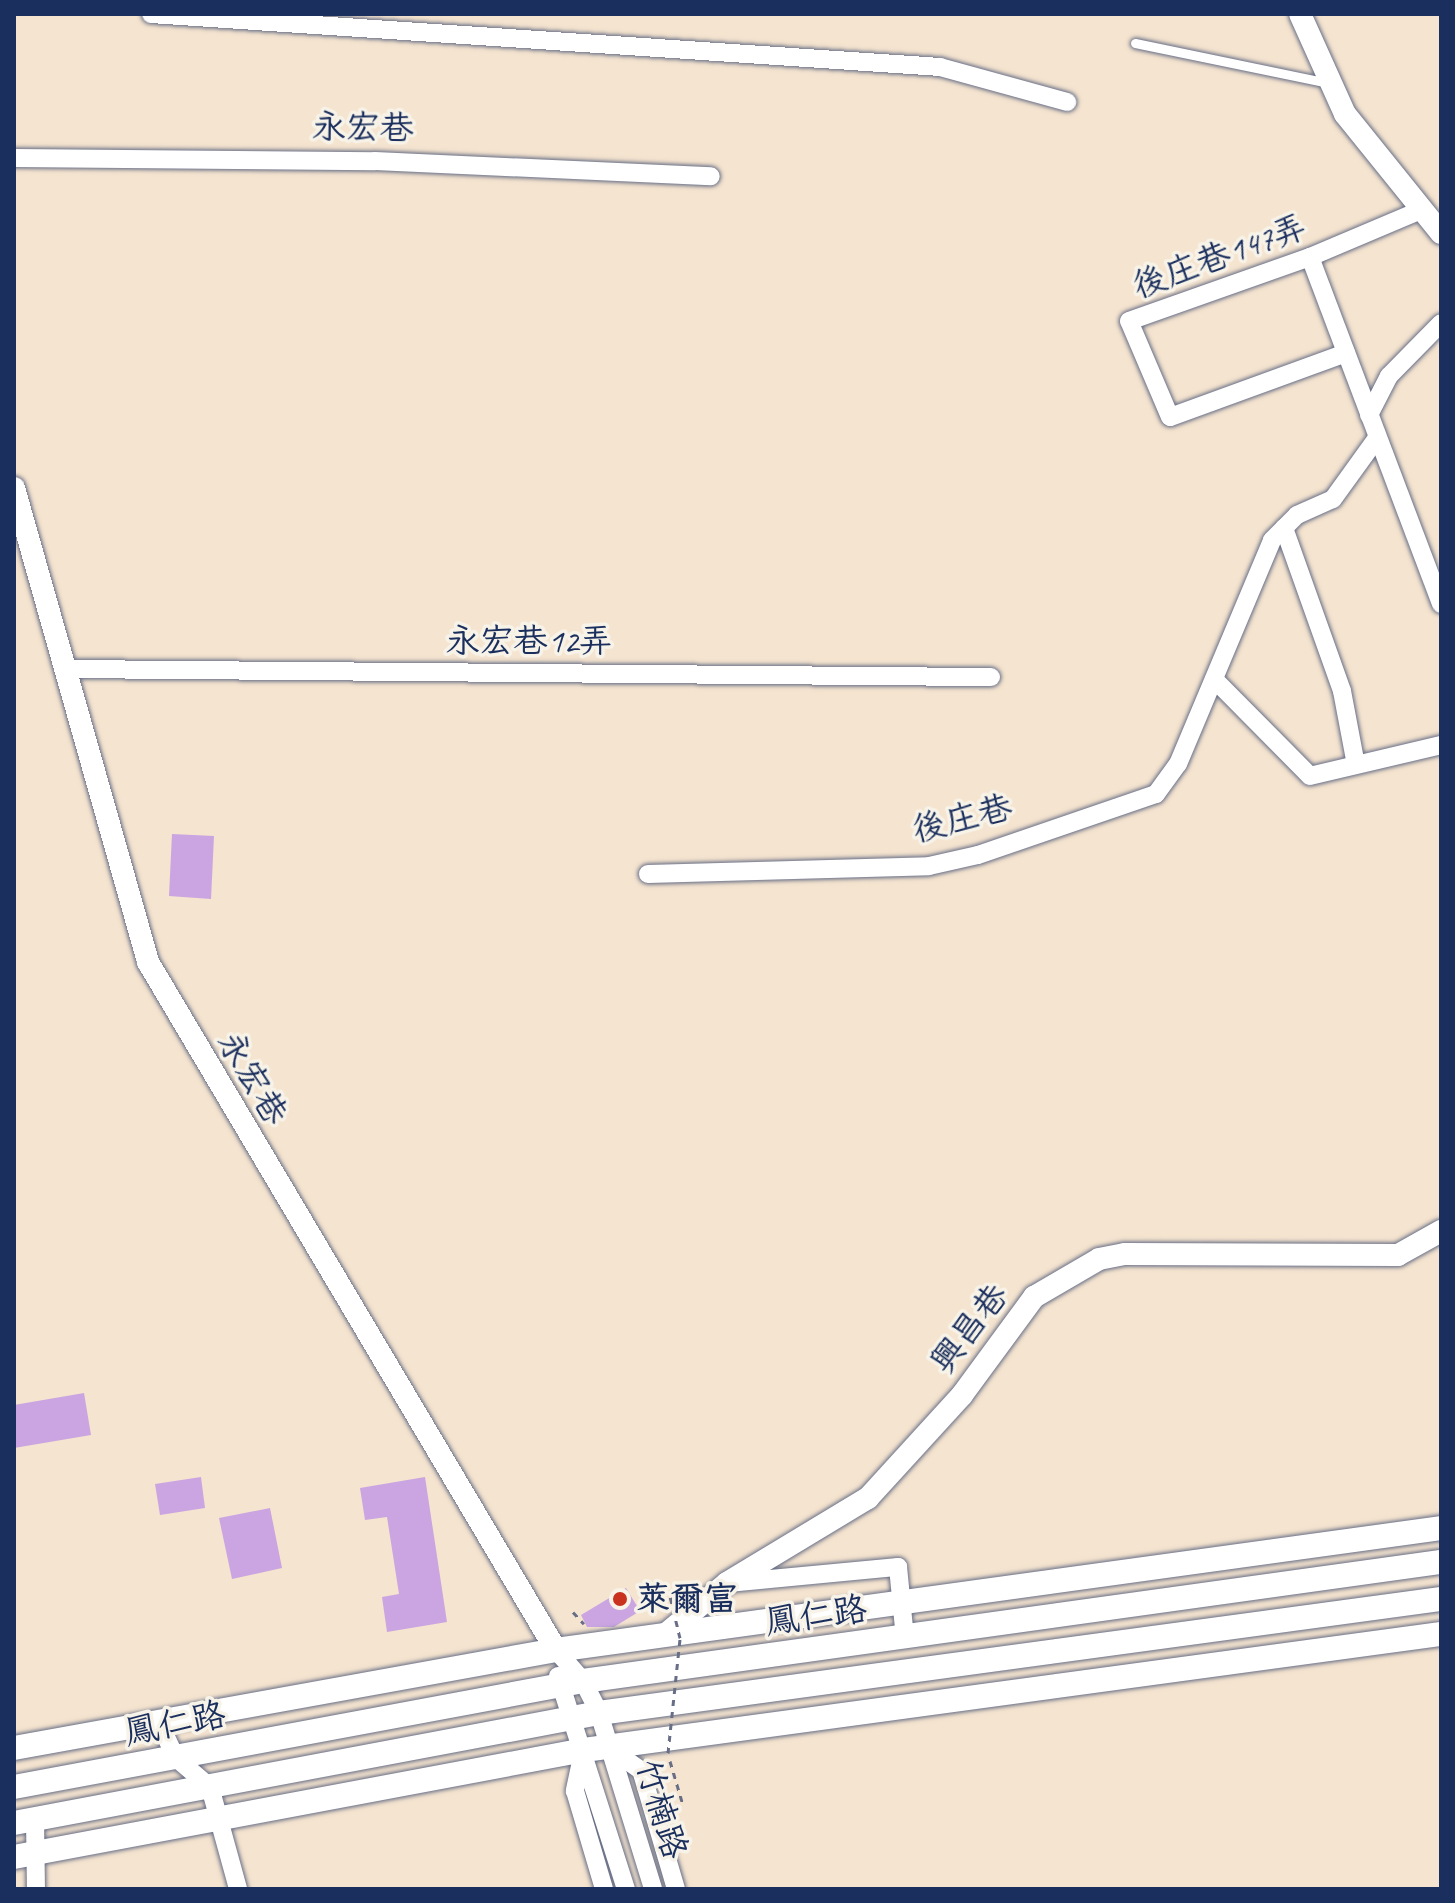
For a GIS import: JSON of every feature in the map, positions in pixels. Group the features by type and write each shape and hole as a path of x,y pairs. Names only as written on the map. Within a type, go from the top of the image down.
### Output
{"main road":[{"name":"鳳仁路","path":"14,1748 556,1650 1441,1528"},
{"name":"鳳仁路","path":"14,1787 571,1683 1441,1562"},
{"name":"鳳仁路","path":"25,1821 599,1713 1441,1599"},
{"path":"24,1855 584,1750 1441,1634"}],"street":[{"path":"151,14 940,67 1067,102"},
{"path":"1300,14 1345,114 1419,211 1441,233"},
{"name":"永宏巷","path":"14,158 375,161 711,176"},
{"name":"後庄巷147弄","path":"1346,353 1170,417 1129,321 1310,257 1419,211"},
{"path":"1310,257 1441,604"},
{"path":"1369,415 1389,376 1441,323"},
{"path":"1356,765 1342,691 1284,528 1297,515 1333,499 1377,438"},
{"name":"永宏巷","path":"14,488 148,962 556,1650"},
{"name":"後庄巷","path":"648,874 929,866 978,855 1156,794 1178,764 1272,540 1284,528"},
{"name":"永宏巷12弄","path":"66,669 991,677"},
{"path":"1214,679 1310,776 1441,745"},
{"name":"興昌巷","path":"666,1634 727,1583 868,1498 962,1395 1034,1297 1099,1259 1125,1254 1398,1255 1441,1231"},
{"path":"727,1583 898,1567 905,1638"},
{"name":"竹楠路","path":"556,1650 571,1683 599,1713 653,1889"},
{"name":"竹楠路","path":"571,1683 570,1719 584,1750 626,1889"},
{"path":"159,1722 176,1758 210,1787 223,1818 238,1889"},
{"name":"竹楠路","path":"609,1748 641,1770 676,1889"},
{"name":"竹楠路","path":"584,1750 575,1791 604,1889"},
{"path":"25,1821 24,1855 36,1889"}],"lane":[{"path":"1135,43 1331,83"}],"path":[{"path":"639,1620 702,1587"},
{"path":"669,1592 680,1638 668,1753 683,1805"},
{"path":"573,1612 591,1632"}],"building":[{"path":"172,834 214,836 211,899 169,896"},
{"path":"84,1393 91,1435 14,1448 14,1405"},
{"path":"201,1477 205,1508 160,1515 155,1484"},
{"path":"425,1477 447,1622 387,1632 382,1597 399,1594 387,1517 365,1520 360,1488"},
{"path":"270,1508 282,1568 232,1579 219,1518"},
{"name":"萊爾富","path":"626,1588 640,1611 614,1627 587,1627 581,1615"}],"place":[{"name":"萊爾富","path":"620,1599"}]}
